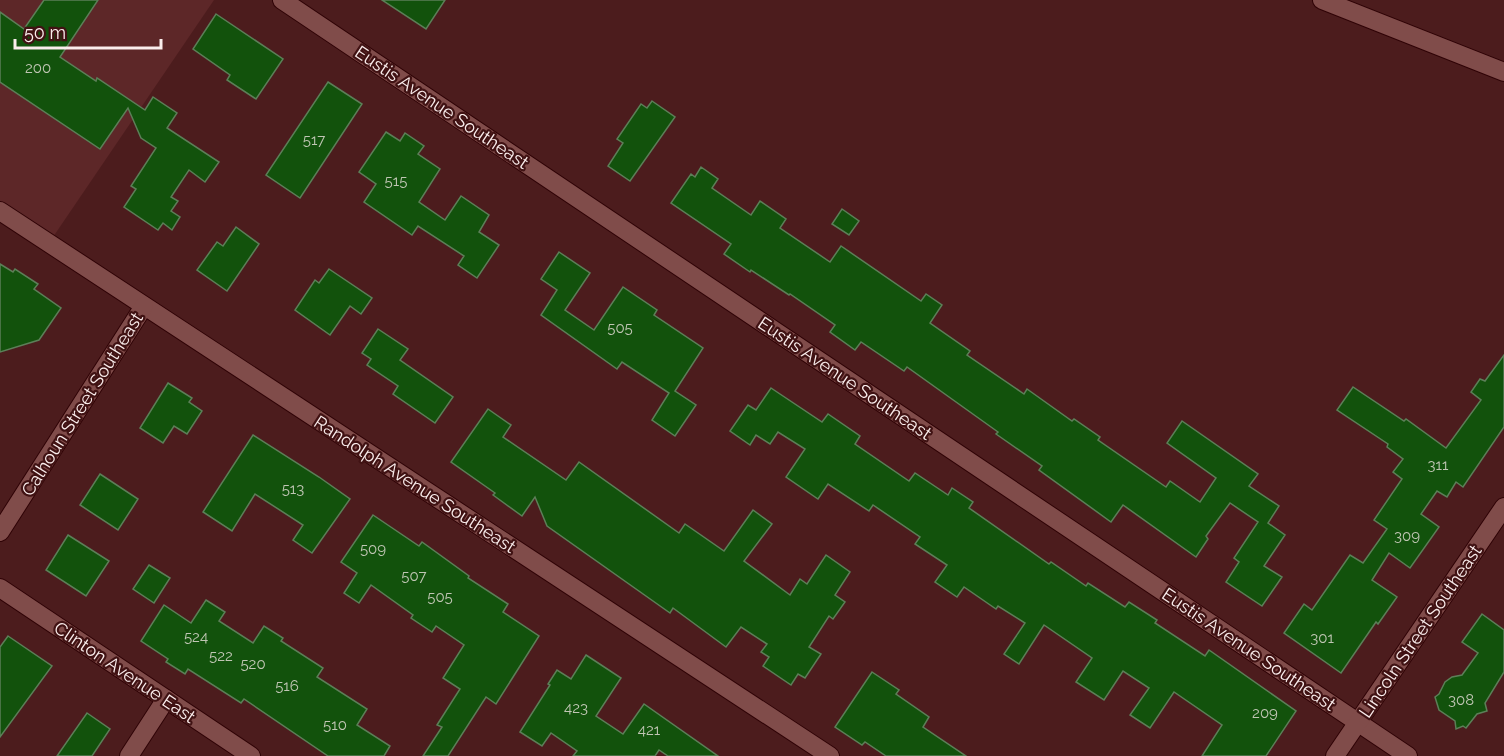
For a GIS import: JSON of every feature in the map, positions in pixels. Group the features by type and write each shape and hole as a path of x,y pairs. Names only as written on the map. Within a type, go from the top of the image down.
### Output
{"street":[{"name":"Eustis Avenue Southeast","path":"282,0 308,7 1408,756"},
{"path":"1322,0 1504,72"},
{"name":"Randolph Avenue Southeast","path":"0,211 830,756"},
{"name":"Calhoun Street Southeast","path":"0,532 144,306"},
{"name":"Lincoln Street Southeast","path":"1335,756 1504,507"},
{"name":"Clinton Avenue East","path":"0,588 251,756"},
{"path":"129,756 166,699"}],"shaded area":[{"path":"0,0 214,0 51,240 0,205"}],"building":[{"path":"44,0 98,0 60,57 145,110 153,97 177,113 167,128 219,162 205,182 189,170 171,197 178,201 171,211 180,217 172,230 163,223 158,230 124,207 136,189 131,186 156,148 141,138 128,108 100,149 0,82 0,12 24,29"},
{"path":"382,0 445,0 426,29"},
{"path":"216,14 283,59 256,99 227,80 230,75 193,49"},
{"path":"328,82 362,104 300,198 266,175"},
{"path":"652,101 675,117 630,181 608,166 623,143 617,139 641,104 647,108"},
{"path":"386,132 400,141 405,133 424,146 418,154 440,169 419,202 445,220 461,196 489,215 479,232 499,245 477,278 458,265 464,256 418,226 412,235 364,202 376,184 359,172"},
{"path":"701,167 718,179 712,188 751,215 760,201 786,219 780,228 830,262 841,246 921,301 926,294 942,305 930,323 970,351 967,355 1024,394 1027,389 1072,421 1074,419 1100,437 1098,440 1166,487 1170,481 1200,502 1216,478 1167,443 1182,421 1258,474 1249,486 1279,506 1268,523 1285,535 1264,566 1282,577 1262,606 1226,582 1239,562 1234,558 1258,522 1230,503 1206,536 1208,539 1196,557 1123,505 1111,522 1039,470 1042,466 996,434 998,432 907,367 904,371 861,342 855,350 830,332 835,325 790,294 751,270 750,272 724,254 731,244 671,203 691,174 695,177"},
{"path":"842,209 859,221 849,235 832,224"},
{"path":"236,227 259,244 227,291 197,270 217,242 223,246"},
{"path":"559,252 590,273 565,310 594,330 623,287 657,310 654,315 703,348 675,391 696,405 675,436 652,420 669,393 622,362 617,369 541,315 557,290 541,279"},
{"path":"0,264 13,272 15,269 38,284 34,289 61,308 39,340 0,352"},
{"path":"329,269 372,298 361,314 350,306 330,335 295,310 315,280 319,283"},
{"path":"378,329 408,349 400,360 453,397 435,423 393,394 398,386 367,365 371,359 362,353"},
{"path":"1504,355 1504,427 1463,487 1456,482 1447,497 1437,491 1421,514 1439,527 1410,568 1389,553 1372,580 1397,597 1378,624 1376,622 1341,673 1284,633 1304,604 1312,610 1350,555 1363,563 1387,529 1374,520 1402,479 1393,472 1403,459 1387,447 1388,444 1337,410 1353,387 1404,421 1406,419 1446,448 1481,400 1471,392 1480,379 1485,381"},
{"path":"168,383 192,398 189,402 202,411 187,434 174,426 163,443 140,428"},
{"path":"771,388 822,422 828,414 860,436 855,444 909,481 915,473 948,495 952,488 973,502 969,508 1049,564 1051,562 1086,586 1088,583 1125,607 1129,602 1157,620 1155,623 1205,656 1209,650 1296,711 1266,756 1202,756 1222,725 1174,692 1150,728 1130,715 1149,688 1123,671 1104,700 1076,682 1092,658 1044,625 1019,664 1004,654 1025,623 998,606 996,609 964,587 957,597 935,582 947,565 915,544 920,537 873,505 869,511 828,484 818,499 786,477 805,449 778,432 770,444 756,435 750,445 730,431 748,405 756,410"},
{"path":"488,409 511,425 503,437 566,480 579,462 679,533 685,524 724,551 753,510 772,524 744,561 790,595 800,579 807,584 826,555 850,572 835,595 845,602 833,619 829,616 809,647 821,654 805,678 798,674 791,685 763,666 769,657 761,652 767,644 741,627 726,647 673,608 670,613 547,526 535,497 522,516 493,495 495,493 451,462"},
{"path":"253,435 350,499 312,553 293,540 303,525 255,494 232,531 203,512"},
{"path":"100,474 138,499 118,530 80,505"},
{"path":"373,515 419,546 422,542 469,576 468,578 508,604 503,612 539,636 496,704 486,697 448,756 423,756 442,727 437,725 460,689 443,678 464,645 436,626 432,632 411,618 413,615 371,585 359,603 344,593 357,573 341,562"},
{"path":"68,535 109,561 86,596 46,570"},
{"path":"149,565 170,578 154,603 133,589"},
{"path":"206,600 225,612 219,621 253,643 264,626 283,638 281,641 323,668 317,677 367,709 357,725 390,746 384,756 328,756 244,699 241,703 188,669 185,674 166,662 168,659 141,641 164,605 191,623"},
{"path":"1482,614 1504,630 1504,672 1485,703 1487,711 1477,714 1466,728 1463,726 1456,729 1455,721 1439,710 1435,697 1445,682 1452,677 1462,675 1478,653 1462,642"},
{"path":"8,636 52,666 0,737 0,647"},
{"path":"586,655 621,678 596,716 623,734 644,704 718,756 668,756 659,750 655,756 573,756 577,751 551,733 542,746 520,732 557,670 571,679"},
{"path":"872,672 899,690 896,694 929,717 923,727 966,756 886,756 865,742 862,745 835,727"},
{"path":"87,713 110,729 92,756 57,756"}]}
